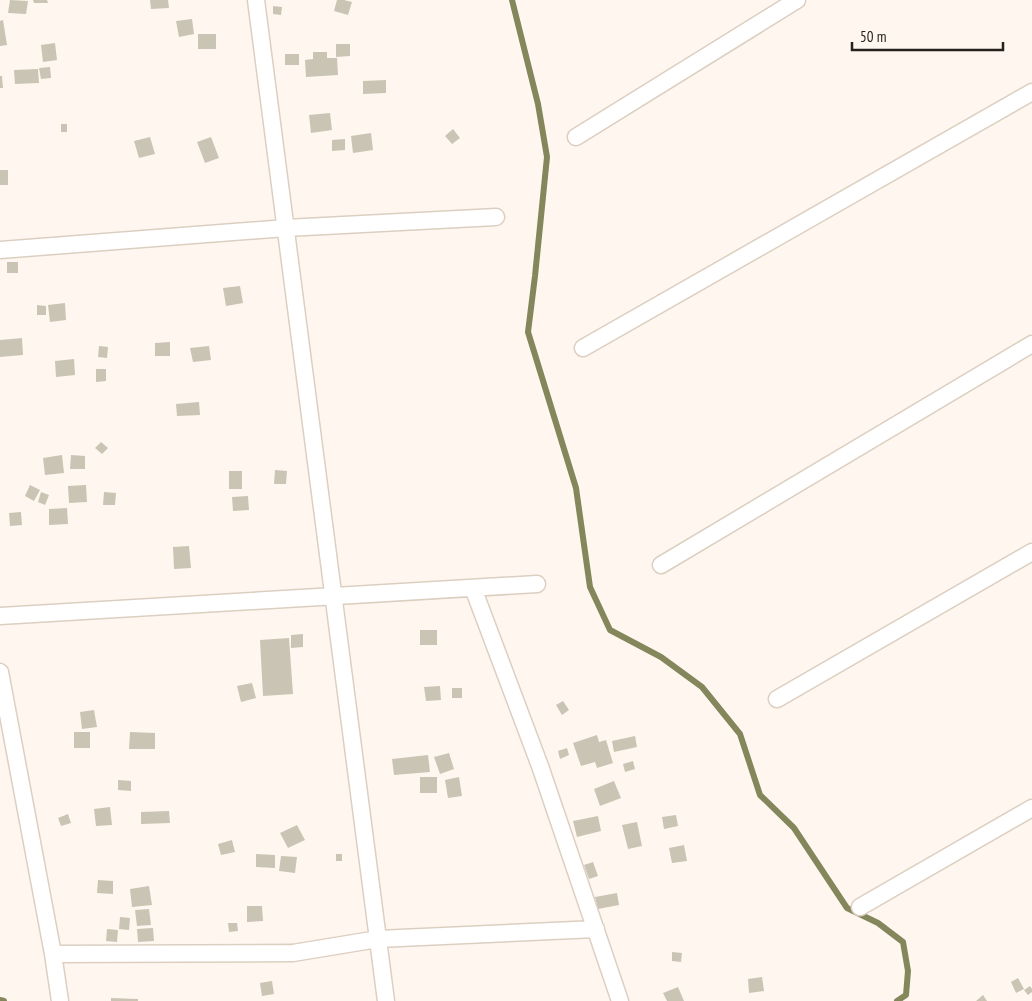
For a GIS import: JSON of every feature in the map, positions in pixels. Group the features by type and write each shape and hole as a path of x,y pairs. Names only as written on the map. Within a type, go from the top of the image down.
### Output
{"street":[{"path":"256,0 386,1001"},
{"path":"576,137 797,0"},
{"path":"584,348 1032,92"},
{"path":"0,250 286,228 496,217"},
{"path":"661,565 1032,344"},
{"path":"777,699 1032,552"},
{"path":"0,616 537,584"},
{"path":"473,588 540,766 620,1001"},
{"path":"0,672 53,954 60,1001"},
{"path":"860,908 1032,808"},
{"path":"53,954 293,953 378,939 596,929"}],"building":[{"path":"10,0 28,1 26,14 8,13"},
{"path":"33,0 47,0 48,3 34,3"},
{"path":"150,0 168,0 169,8 151,9"},
{"path":"337,0 352,2 348,15 334,11"},
{"path":"273,6 282,7 281,15 273,14"},
{"path":"192,19 194,34 179,37 176,21"},
{"path":"3,20 7,45 0,46 0,21"},
{"path":"198,34 216,34 216,49 198,49"},
{"path":"55,43 57,60 43,62 41,45"},
{"path":"336,44 350,44 350,56 336,57"},
{"path":"313,52 327,52 327,58 337,58 338,75 306,77 305,60 313,59"},
{"path":"285,54 299,54 299,65 285,65"},
{"path":"50,67 51,78 41,79 39,68"},
{"path":"38,69 39,83 15,84 14,70"},
{"path":"0,76 2,76 3,88 0,88"},
{"path":"386,80 386,93 363,94 363,81"},
{"path":"330,113 332,130 311,133 309,115"},
{"path":"61,124 67,124 67,132 61,132"},
{"path":"453,129 460,138 452,144 445,136"},
{"path":"371,133 373,150 353,153 351,136"},
{"path":"150,137 155,154 139,158 134,141"},
{"path":"211,137 219,158 205,163 197,142"},
{"path":"345,139 345,150 332,151 332,140"},
{"path":"0,170 8,170 8,185 0,185"},
{"path":"7,262 18,262 18,273 7,273"},
{"path":"240,286 243,303 226,306 223,288"},
{"path":"65,303 66,320 50,322 48,305"},
{"path":"37,305 46,306 46,315 37,315"},
{"path":"22,338 23,355 0,357 0,340"},
{"path":"170,342 170,356 155,356 155,343"},
{"path":"99,346 108,347 107,358 98,357"},
{"path":"209,346 211,360 193,362 190,348"},
{"path":"74,359 75,375 56,377 55,361"},
{"path":"96,369 106,369 106,381 96,382"},
{"path":"199,402 200,415 177,416 176,404"},
{"path":"101,442 108,448 102,454 95,448"},
{"path":"62,455 64,473 45,475 43,458"},
{"path":"71,455 85,456 85,469 70,469"},
{"path":"275,470 287,471 286,484 274,484"},
{"path":"229,471 242,471 242,489 229,489"},
{"path":"30,485 40,490 34,501 25,496"},
{"path":"86,485 87,502 69,503 68,486"},
{"path":"41,492 49,495 45,505 38,502"},
{"path":"104,492 116,493 115,505 103,505"},
{"path":"248,496 249,510 233,511 232,497"},
{"path":"67,508 68,524 49,525 49,509"},
{"path":"21,512 22,525 10,526 9,513"},
{"path":"189,546 191,568 174,569 173,547"},
{"path":"420,630 437,630 437,645 420,645"},
{"path":"303,634 303,647 291,648 291,635"},
{"path":"289,638 293,694 263,696 260,640"},
{"path":"252,683 256,698 241,702 237,686"},
{"path":"440,686 441,700 426,701 424,687"},
{"path":"452,688 462,688 462,698 452,698"},
{"path":"563,701 569,710 562,715 556,705"},
{"path":"94,710 97,727 82,729 80,712"},
{"path":"74,732 90,732 90,748 74,748"},
{"path":"130,732 155,733 155,749 129,749"},
{"path":"597,735 599,742 606,740 613,763 597,768 595,762 581,766 573,743"},
{"path":"635,736 637,747 614,752 612,741"},
{"path":"567,748 569,755 560,759 558,751"},
{"path":"449,753 454,769 440,774 434,757"},
{"path":"428,755 430,772 394,775 392,759"},
{"path":"633,761 635,769 625,772 623,764"},
{"path":"420,777 437,777 437,793 420,793"},
{"path":"459,777 462,796 448,798 445,780"},
{"path":"118,780 131,781 131,791 118,790"},
{"path":"614,781 621,798 600,806 594,789"},
{"path":"110,807 112,825 96,826 94,809"},
{"path":"169,811 170,823 141,824 141,812"},
{"path":"68,814 71,823 61,826 58,818"},
{"path":"676,815 678,826 664,829 662,817"},
{"path":"598,816 601,831 577,837 573,821"},
{"path":"637,822 642,846 628,849 622,825"},
{"path":"297,825 305,840 288,848 280,833"},
{"path":"232,840 235,852 221,855 218,844"},
{"path":"684,845 687,861 672,863 669,848"},
{"path":"256,854 275,855 275,868 256,867"},
{"path":"336,854 342,854 342,861 336,861"},
{"path":"281,856 297,857 295,873 279,871"},
{"path":"593,862 598,876 589,879 584,865"},
{"path":"98,880 113,881 113,894 97,893"},
{"path":"149,886 152,905 132,907 130,889"},
{"path":"617,893 619,905 598,909 595,897"},
{"path":"247,906 262,906 263,921 247,922"},
{"path":"149,909 151,925 137,926 135,910"},
{"path":"120,917 130,918 129,930 119,929"},
{"path":"228,923 237,923 238,931 229,932"},
{"path":"153,928 154,941 138,942 137,929"},
{"path":"107,929 118,930 117,942 106,941"},
{"path":"672,952 682,953 681,962 672,961"},
{"path":"762,977 764,991 749,993 748,979"},
{"path":"1018,978 1024,989 1016,993 1011,982"},
{"path":"272,981 274,994 262,996 260,983"},
{"path":"1030,986 1032,992 1028,995 1024,990"},
{"path":"678,987 684,1001 667,1001 663,993"},
{"path":"983,995 987,1001 976,1001"},
{"path":"111,998 138,999 138,1001 111,1001"}],"waterway":[{"path":"512,0 538,104 547,157 528,332 576,488 590,587 610,630 661,657 702,687 740,734 760,795 794,828 847,908 878,923 903,942 908,971 906,995 897,1001"},
{"path":"0,1000 4,1001"}]}
